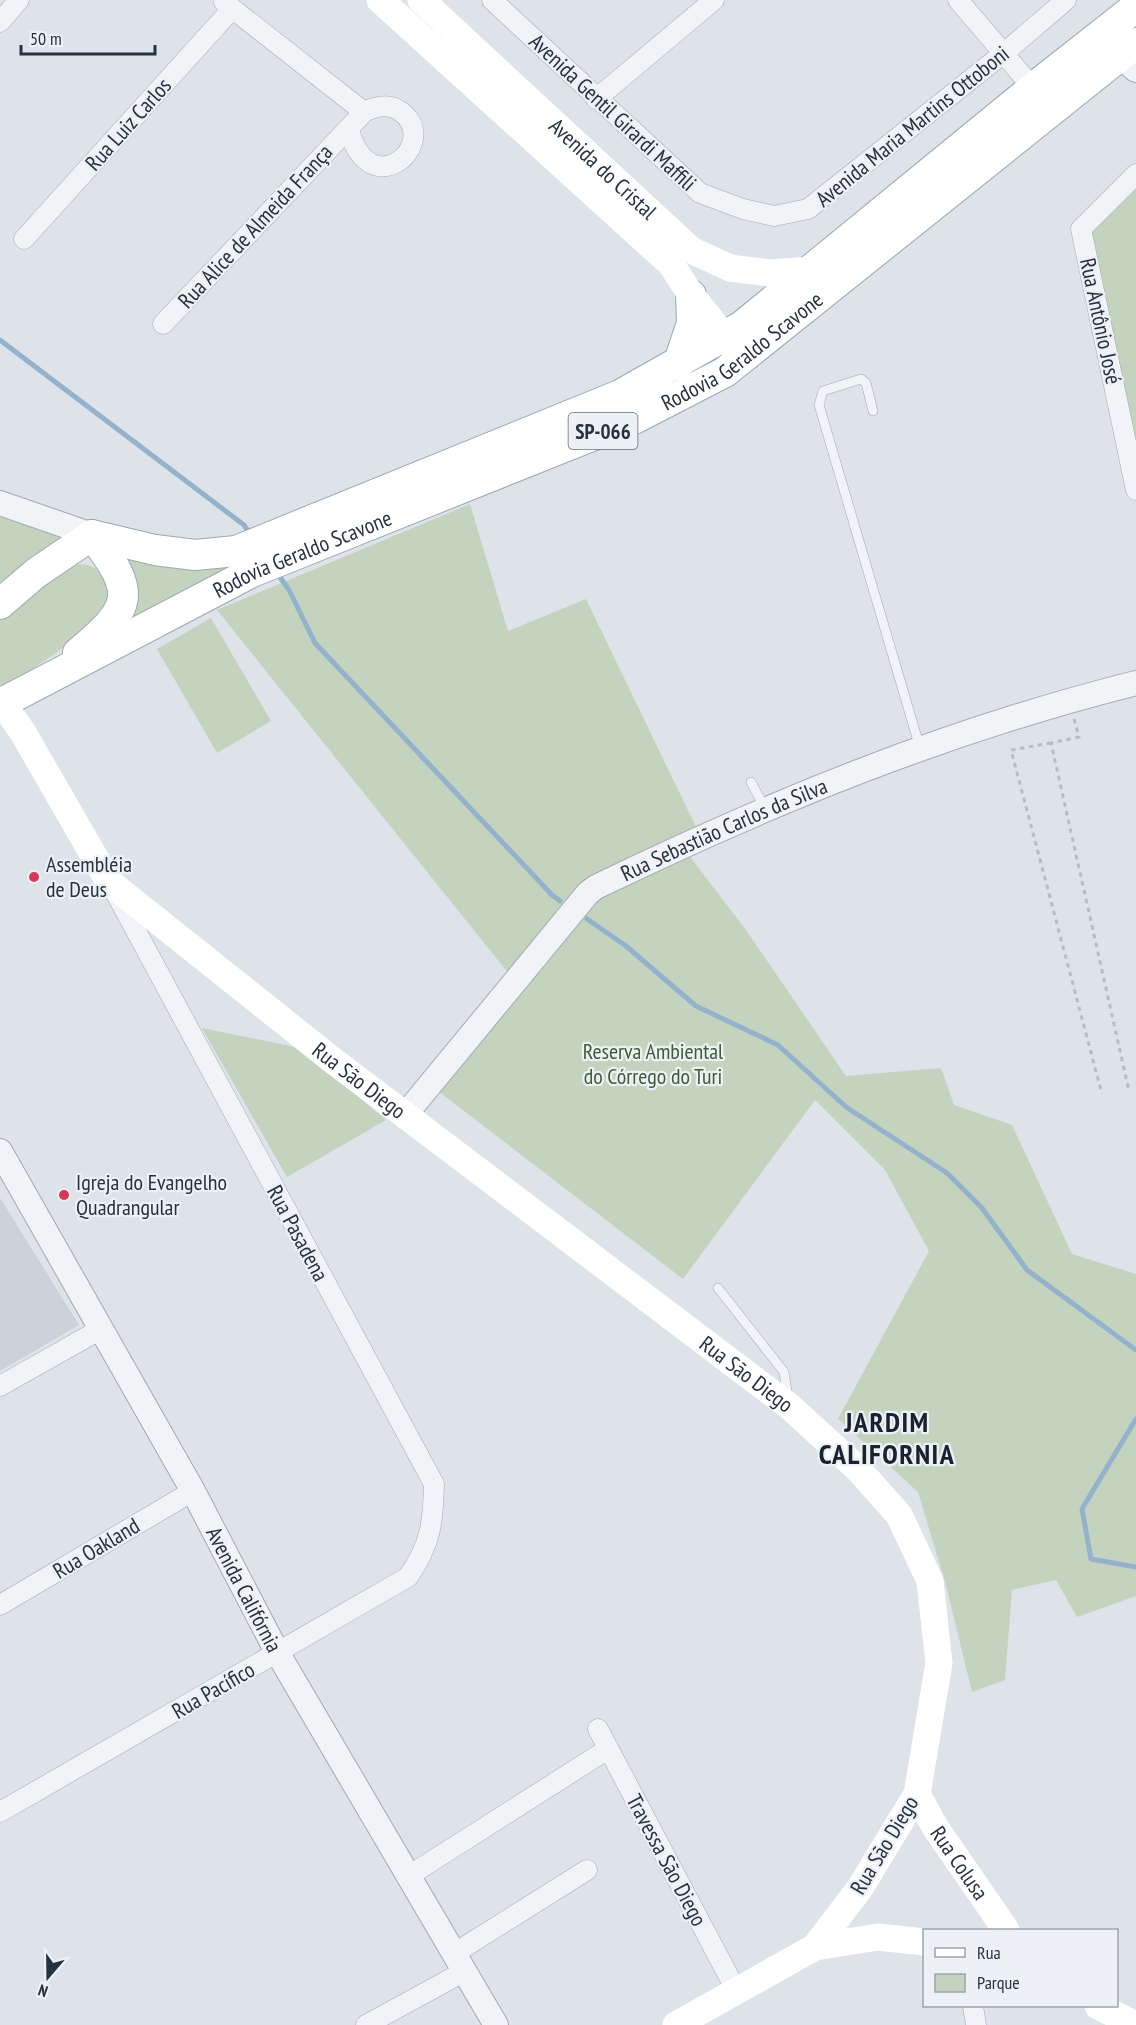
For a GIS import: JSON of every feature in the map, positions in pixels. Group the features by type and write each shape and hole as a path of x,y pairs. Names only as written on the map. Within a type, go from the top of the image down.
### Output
{"main road":[{"name":"Avenida do Cristal","path":"380,0 671,264 691,295 733,348"},
{"name":"Avenida do Cristal","path":"420,0 691,250 730,268 769,273 813,270"},
{"name":"Rodovia Geraldo Scavone","path":"1,703 34,689 252,572 634,419 725,372 742,326 1033,88 1136,7"},
{"name":"Rodovia Geraldo Scavone","path":"92,535 155,550 195,555 236,551 620,395 678,365 733,348 1130,56"},
{"path":"678,365 692,323 691,295"},
{"path":"0,604 36,573 92,535 117,567 124,588 118,616 84,648 34,689"},
{"name":"Rua Pasadena","path":"1,703 22,731 109,882"},
{"name":"Rua São Diego","path":"109,882 405,1115 789,1406 858,1469 899,1515 930,1581 939,1663 917,1794 860,1888 815,1947 676,2025"},
{"name":"Rua Colusa","path":"917,1794 993,1924"},
{"path":"860,1888 862,1911 878,1937"},
{"path":"815,1947 878,1937 923,1942"},
{"path":"1100,2007 1136,2025"}],"street":[{"path":"0,22 19,0"},
{"name":"Avenida Gentil Girardi Maffili","path":"492,0 596,99 700,193 743,209"},
{"path":"596,99 714,0"},
{"path":"958,0 1033,88"},
{"name":"Avenida Maria Martins Ottoboni","path":"743,209 774,216 808,209 1004,53 1066,0"},
{"path":"227,5 364,112"},
{"name":"Rua Luiz Carlos","path":"24,239 227,5"},
{"path":"382,106 401,112 412,128 411,148 406,156 389,166 370,164 356,152 349,130 364,112 382,106"},
{"name":"Rua Alice de Almeida França","path":"163,324 328,148 349,130"},
{"name":"Rua Antônio José","path":"1136,174 1081,229 1136,489"},
{"path":"0,503 92,535"},
{"name":"Rua Sebastião Carlos da Silva","path":"405,1115 588,892 765,808 920,748 1068,700 1136,683"},
{"name":"Rua Pasadena","path":"109,882 434,1484 433,1527"},
{"path":"143,944 154,931 167,928"},
{"name":"Avenida Califórnia","path":"2,1160 193,1491 277,1652 496,2025"},
{"path":"0,1386 101,1329"},
{"name":"Rua Oakland","path":"0,1605 193,1491"},
{"name":"Rua Pacífico","path":"0,1812 408,1577 422,1557 433,1527"},
{"name":"Travessa São Diego","path":"598,1729 736,1990"},
{"path":"410,1875 608,1749"},
{"path":"366,2025 460,1962 587,1870"},
{"path":"973,2007 976,2025"}],"lane":[{"path":"873,411 866,383 861,379 823,391 820,396 819,405 920,748"},
{"path":"751,782 765,808"},
{"path":"717,1288 784,1372 789,1406"}],"path":[{"path":"1068,700 1079,737 1011,750 1102,1094"},
{"path":"1051,743 1129,1091"}],"shaded area":[{"path":"0,1198 79,1325 0,1371"}],"green space":[{"path":"1136,174 1136,490 1081,229"},
{"name":"Reserva Ambiental do Córrego do Turi","path":"470,504 508,631 586,599 696,827 688,854 746,930 846,1076 941,1068 954,1105 1012,1125 1072,1254 1136,1274 1136,1596 1077,1617 1056,1580 1012,1590 1005,1680 972,1692 946,1585 918,1492 838,1419 929,1251 885,1170 815,1100 683,1279 438,1091 521,989 217,610"},
{"path":"0,508 72,539 0,582"},
{"path":"126,555 245,559 126,626 137,585"},
{"path":"68,565 88,565 95,568 104,579 111,605 66,646 8,686 0,685 0,620"},
{"path":"211,618 271,721 217,753 157,649"},
{"path":"202,1028 300,1048 386,1120 287,1177"}],"waterway":[{"path":"0,340 244,525 250,534"},
{"path":"277,573 289,590 315,643 560,901"},
{"path":"587,919 626,946 696,1006 778,1045 846,1107 947,1173 982,1208 1027,1270 1136,1350"},
{"path":"1136,1419 1082,1509 1091,1559 1136,1567"}],"place":[{"name":"Assembléia de Deus","path":"34,877"},
{"name":"Igreja do Evangelho Quadrangular","path":"64,1195"}],"district":[{"name":"JARDIM CALIFORNIA","path":"887,1437"}]}
